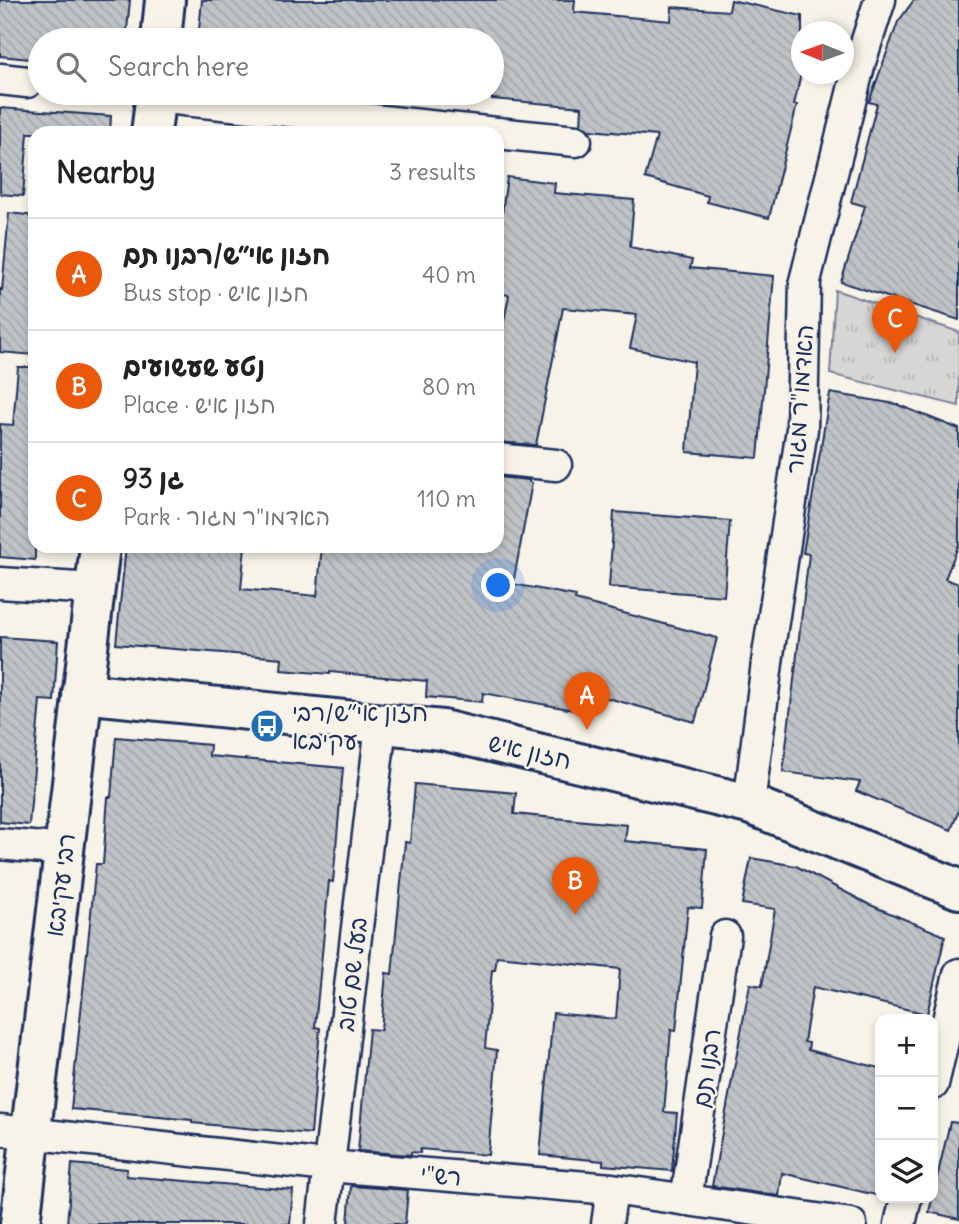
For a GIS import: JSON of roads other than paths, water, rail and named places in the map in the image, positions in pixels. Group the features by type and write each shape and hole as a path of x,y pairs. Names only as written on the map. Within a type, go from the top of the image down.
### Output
{"street":[{"path":"162,28 165,0"},
{"name":"האדמו\"ר מגור","path":"749,804 802,429 805,281 860,62 880,0"},
{"path":"154,108 401,126"},
{"path":"504,134 576,141"},
{"path":"504,460 556,465"},
{"name":"רבי עקיבא","path":"20,1224 15,1132 64,850 99,553"},
{"path":"0,583 94,589"},
{"name":"חזון איש","path":"82,693 442,730 749,804 959,889"},
{"name":"בעל שם טוב","path":"322,1224 381,725"},
{"path":"0,844 64,850"},
{"name":"רבנו תם","path":"686,1200 725,936"},
{"path":"935,1077 959,974"},
{"name":"רש\"י","path":"15,1132 328,1166 612,1189 851,1224"},
{"path":"607,1224 612,1189"},
{"path":"900,1224 905,1203"}],"place":[{"name":"גן 93","path":"895,353"},
{"name":"חזון אי״ש/רבי עקיבא","path":"267,726"},
{"name":"חזון אי״ש/רבנו תם","path":"587,730"},
{"name":"נטע שעשועים","path":"575,915"}]}
